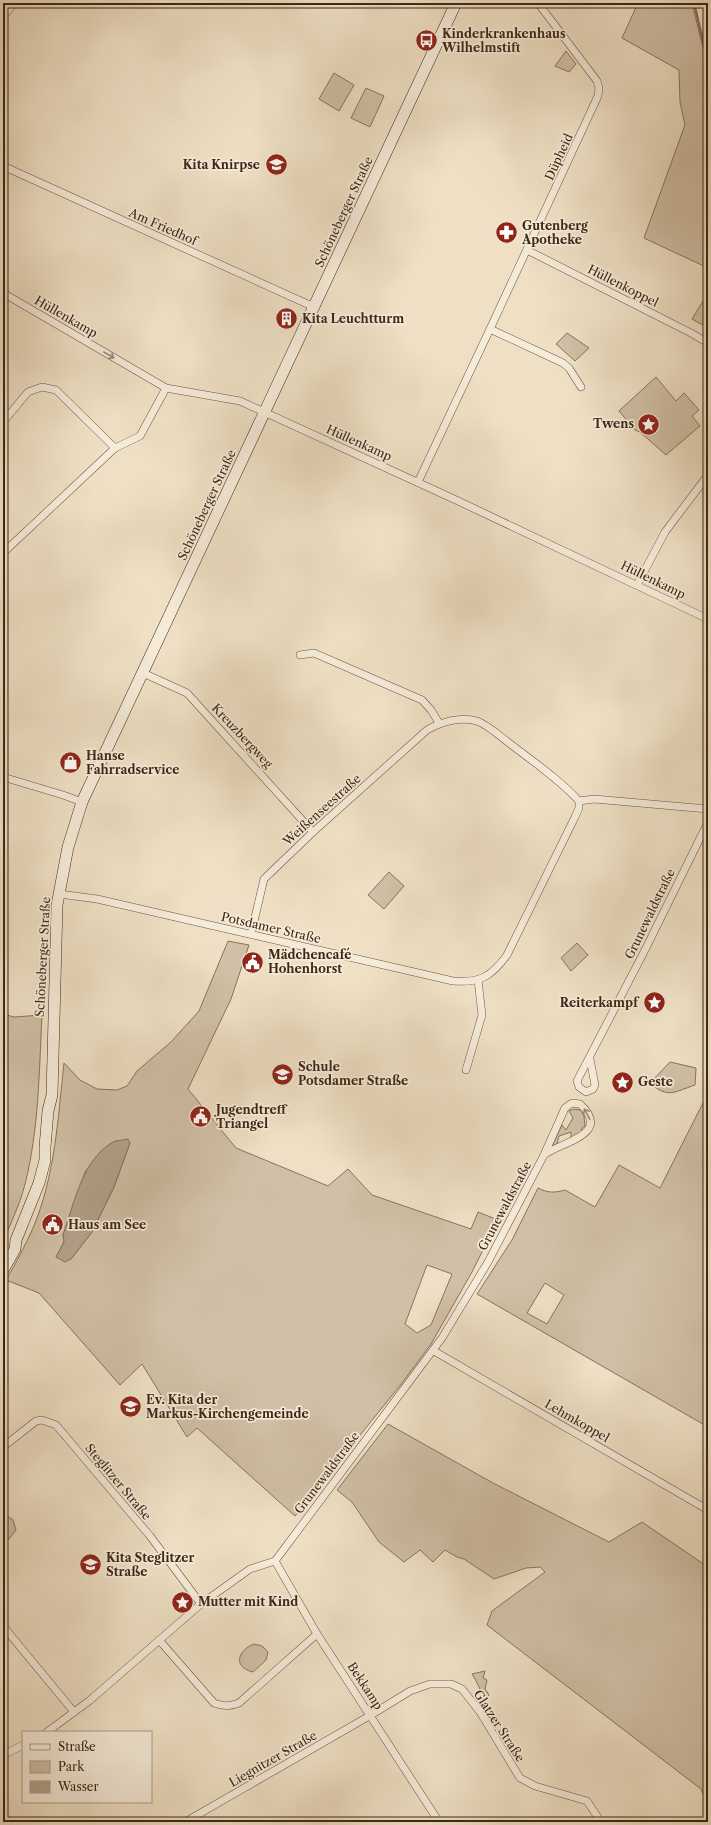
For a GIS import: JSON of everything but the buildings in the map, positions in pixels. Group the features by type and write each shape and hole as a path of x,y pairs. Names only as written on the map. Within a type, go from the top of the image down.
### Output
{"street":[{"path":"3,17 14,3"},
{"path":"295,3 302,3"},
{"name":"Schöneberger Straße","path":"3,1270 15,1249 16,1240 33,1196 34,1182 45,1147 48,1111 52,1095 56,942 59,894 68,847 82,802 456,3"},
{"name":"Düpheid","path":"418,482 595,105 599,88 597,81 538,3"},
{"name":"Am Friedhof","path":"3,166 314,307"},
{"name":"Hüllenkoppel","path":"527,250 708,343"},
{"name":"Hüllenkamp","path":"3,293 166,388 240,401 418,482 708,619"},
{"path":"490,329 563,363 569,368 580,387"},
{"path":"3,422 28,392 42,387 56,390 116,448"},
{"path":"3,553 116,448 140,436 166,388"},
{"path":"637,585 665,532 708,475"},
{"path":"300,655 314,653 422,700 432,710 440,723"},
{"name":"Kreuzbergweg","path":"143,673 187,693 314,832"},
{"name":"Weißenseestraße","path":"251,934 264,878 427,730 440,723 466,720 478,722 493,730 563,786 579,801"},
{"path":"3,777 82,802"},
{"path":"579,801 594,799 708,809"},
{"name":"Potsdamer Straße","path":"59,894 97,899 467,982 478,980 491,974 507,955 575,817 579,801"},
{"name":"Grunewaldstraße","path":"590,1059 708,822"},
{"path":"466,1070 482,1015 478,980"},
{"name":"Grunewaldstraße","path":"275,1560 434,1351 479,1279 544,1155 565,1108 572,1103 580,1104 590,1117 585,1134 580,1138 551,1150 544,1155"},
{"name":"Schöneberger Straße","path":"3,1258 9,1247 16,1240"},
{"name":"Lehmkoppel","path":"434,1351 708,1510"},
{"name":"Steglitzer Straße","path":"3,1447 36,1420 42,1420 56,1425 150,1536 201,1604"},
{"path":"48,1731 74,1712 201,1604 250,1569 275,1560"},
{"name":"Bekkamp","path":"275,1560 317,1634 371,1715 439,1822"},
{"path":"3,1626 74,1712"},
{"path":"159,1640 214,1703 224,1706 232,1706 239,1703 317,1634"},
{"name":"Glatzer Straße","path":"371,1715 410,1691 430,1684 451,1684 462,1689 480,1712 520,1778 535,1786 587,1801 601,1822"},
{"name":"Liegnitzer Straße","path":"185,1822 371,1715"},
{"path":"3,1755 22,1745"}],"green space":[{"path":"638,3 692,3 708,68 708,268 644,238 685,125 680,102 679,70 622,38"},
{"path":"566,51 576,64 569,72 555,66"},
{"path":"334,73 354,85 339,111 319,99"},
{"path":"366,88 384,96 370,127 351,118"},
{"path":"708,293 708,328 692,319"},
{"path":"567,333 589,348 575,361 556,344"},
{"path":"656,377 676,401 684,393 699,410 692,416 700,426 666,455 640,432 635,430 619,411"},
{"path":"389,872 404,886 384,909 368,895"},
{"path":"228,941 249,945 231,999 188,1089 236,1148 328,1186 348,1169 372,1195 471,1229 478,1212 498,1220 472,1272 431,1344 402,1383 295,1516 197,1428 187,1437 142,1364 120,1385 39,1293 6,1280 33,1228 46,1188 54,1147 64,1063 80,1080 97,1089 117,1090 127,1086 137,1071 171,1042 199,1011","holes":["115,1141 130,1143 114,1187 92,1232 71,1259 56,1257 64,1242 63,1235 85,1172 101,1151","427,1265 452,1274 431,1325 417,1333 405,1324"]},
{"path":"577,943 588,955 571,971 561,958"},
{"path":"3,1014 14,1017 42,1015 38,1100 30,1163 21,1199 3,1241"},
{"path":"670,1062 696,1068 695,1085 676,1092 667,1093 656,1088 650,1083"},
{"path":"708,1093 708,1427 477,1294 512,1240 538,1188 551,1192 565,1190 595,1207 619,1165 660,1188","holes":["545,1283 564,1295 547,1324 527,1313"]},
{"path":"574,1109 581,1110 584,1116 585,1126 581,1129 583,1130 571,1139 571,1132 559,1136 557,1144 554,1146 553,1144 562,1125 566,1130 573,1118 569,1111"},
{"path":"388,1424 493,1483 609,1542 642,1522 708,1567 708,1806 701,1789 487,1625 492,1611 545,1572 540,1567 526,1568 494,1579 464,1559 445,1550 433,1562 420,1550 404,1562 379,1542 352,1502 337,1490"},
{"path":"3,1513 13,1520 16,1530 8,1540 3,1540"},
{"path":"254,1644 262,1646 268,1652 266,1660 253,1672 246,1670 242,1666 240,1663 240,1658 244,1650"},
{"path":"485,1671 483,1678 487,1680 485,1689 489,1695 485,1698 472,1674"}],"water":[{"path":"128,1139 130,1143 114,1187 92,1232 71,1259 65,1262 56,1257 64,1242 63,1235 75,1197 86,1171 102,1150 113,1142"}],"waterway":[{"path":"694,3 708,63"}],"place":[{"name":"Kinderkrankenhaus Wilhelmstift","path":"427,41"},
{"name":"Kita Knirpse","path":"276,165"},
{"name":"Gutenberg Apotheke","path":"506,233"},
{"name":"Kita Leuchtturm","path":"286,319"},
{"name":"Twens","path":"649,424"},
{"name":"Hanse Fahrradservice","path":"70,763"},
{"name":"Mädchencafé Hohenhorst","path":"252,962"},
{"name":"Reiterkampf","path":"654,1003"},
{"name":"Schule Potsdamer Straße","path":"282,1074"},
{"name":"Geste","path":"622,1082"},
{"name":"Jugendtreff Triangel","path":"200,1117"},
{"name":"Haus am See","path":"52,1225"},
{"name":"Ev. Kita der Markus-Kirchengemeinde","path":"131,1407"},
{"name":"Kita Steglitzer Straße","path":"91,1565"},
{"name":"Mutter mit Kind","path":"182,1602"}]}
